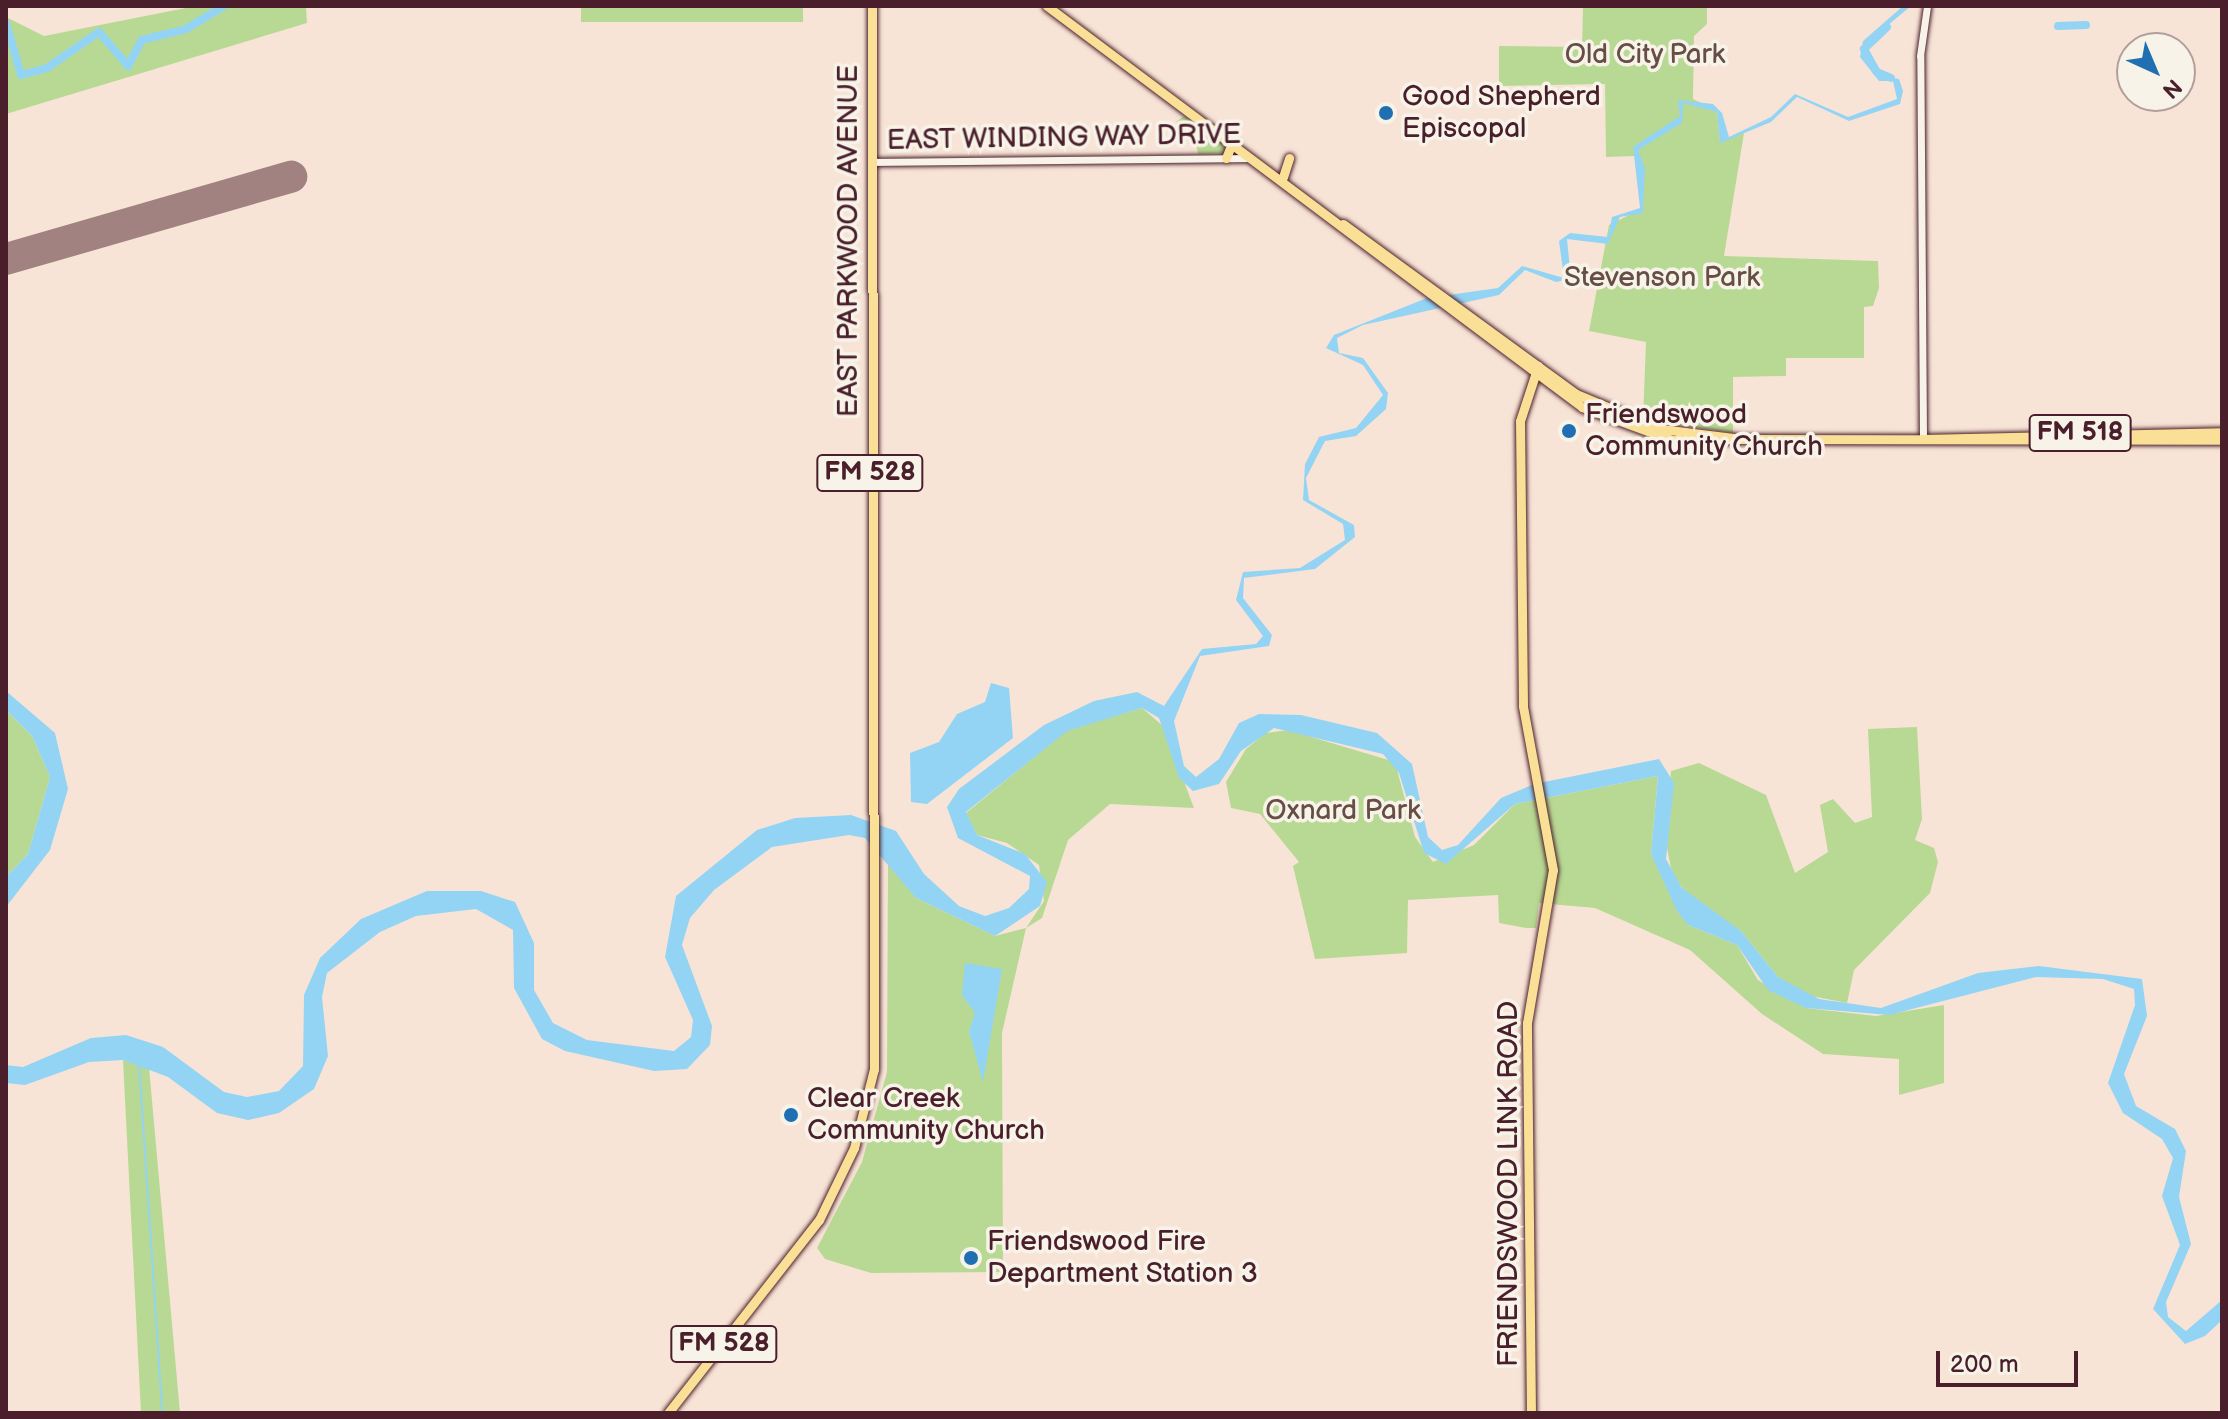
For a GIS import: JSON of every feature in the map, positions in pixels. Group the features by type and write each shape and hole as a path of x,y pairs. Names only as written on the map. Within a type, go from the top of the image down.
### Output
{"main road":[{"name":"EAST PARKWOOD AVENUE","path":"668,1413 799,1251 854,1148 877,1040 872,6"},
{"name":"FM 518","path":"1047,6 1283,177 1416,286 1536,370 1613,414 1741,439"},
{"path":"1226,158 1233,141"},
{"path":"1283,177 1289,158"},
{"name":"FM 518","path":"1343,224 1470,316 1536,370 1550,386 1644,433 1708,444 1741,439 2222,440"},
{"name":"FRIENDSWOOD LINK ROAD","path":"1531,1413 1527,1023 1551,848 1523,706 1520,437 1526,393 1536,370"},
{"path":"1526,393 1550,386"},
{"name":"FM 518","path":"1923,439 2222,432"}],"street":[{"path":"1923,439 1923,19 1927,6"},
{"name":"EAST WINDING WAY DRIVE","path":"872,162 1257,158"}],"green space":[{"path":"196,6 306,6 307,23 6,114 6,17 44,36"},
{"path":"581,6 803,6 803,22 581,22"},
{"name":"Stevenson Park","path":"1583,6 1707,6 1707,24 1694,36 1693,99 1717,110 1720,141 1744,133 1724,256 1878,261 1879,288 1873,306 1864,307 1864,358 1786,358 1786,376 1733,377 1733,433 1643,419 1646,342 1589,331 1609,225 1643,208 1635,156 1606,157 1605,84 1499,86 1499,46 1582,47"},
{"path":"1184,116 1228,148 1229,153 1198,154 1195,137 1176,122"},
{"path":"1142,708 1163,726 1194,808 1110,804 1068,840 1042,918 1026,928 1044,901 1039,865 1007,843 977,835 966,813 1067,730"},
{"path":"6,710 32,736 50,777 28,854 6,877"},
{"path":"1917,727 1922,819 1915,840 1934,848 1938,862 1930,893 1854,970 1847,1003 1806,995 1778,977 1741,931 1688,896 1672,873 1666,843 1671,771 1699,763 1766,795 1795,873 1828,852 1820,805 1833,799 1855,823 1872,817 1868,729"},
{"name":"Oxnard Park","path":"1288,730 1395,762 1415,837 1433,862 1474,845 1515,804 1658,776 1651,854 1688,925 1737,945 1758,980 1806,1008 1876,1016 1944,1005 1944,1083 1899,1095 1899,1059 1823,1054 1762,1014 1690,950 1595,908 1539,903 1536,928 1526,928 1499,923 1498,895 1408,900 1407,953 1315,959 1293,866 1299,862 1260,814 1231,808 1226,782 1246,749 1266,733"},
{"path":"888,861 916,898 995,936 1026,928 1002,1033 1003,1272 871,1273 825,1259 817,1248 862,1162 887,1072"},
{"path":"123,1060 149,1067 180,1413 141,1413"}],"water":[{"path":"1903,6 1911,6 1864,45 1881,76 1899,79 1903,91 1900,104 1849,121 1797,97 1771,122 1720,143 1717,112 1683,103 1682,123 1638,150 1645,168 1643,213 1620,217 1608,244 1567,239 1571,279 1556,282 1525,270 1499,295 1363,325 1337,338 1339,353 1363,358 1388,393 1386,409 1356,436 1325,441 1306,478 1309,500 1354,525 1355,537 1315,569 1244,578 1243,598 1272,635 1269,646 1200,656 1174,721 1184,766 1196,777 1219,759 1239,723 1259,714 1301,715 1377,733 1412,764 1428,837 1442,850 1458,845 1501,798 1534,784 1659,759 1674,783 1666,859 1682,888 1741,931 1778,977 1819,999 1881,1008 1978,973 2039,966 2142,979 2147,1016 2124,1074 2136,1106 2175,1129 2186,1151 2179,1197 2191,1244 2166,1302 2168,1317 2186,1331 2222,1300 2221,1321 2205,1336 2185,1344 2153,1309 2180,1245 2162,1196 2173,1158 2162,1139 2123,1113 2108,1083 2135,1005 2134,989 2103,979 2036,977 1889,1015 1806,1008 1768,990 1737,945 1688,925 1677,911 1651,854 1658,776 1515,804 1446,864 1424,853 1399,773 1383,754 1274,728 1241,751 1219,784 1193,791 1179,778 1159,718 1142,708 1067,731 966,812 977,835 1025,854 1047,882 1040,906 995,936 916,898 865,838 849,835 772,847 714,890 690,918 682,945 712,1026 710,1045 687,1069 654,1071 565,1051 542,1039 514,988 513,930 476,909 416,916 380,932 327,973 322,997 328,1056 314,1089 279,1113 248,1120 217,1113 168,1077 123,1060 89,1062 25,1085 6,1083 6,1065 23,1067 91,1038 126,1035 163,1047 224,1092 247,1097 279,1091 303,1066 304,995 320,958 361,919 427,891 481,891 515,902 534,943 534,990 553,1023 587,1040 674,1051 691,1037 693,1020 665,957 676,896 757,830 795,818 851,815 896,831 924,874 959,906 985,916 1009,908 1029,889 1030,876 958,838 947,807 959,789 1044,725 1094,701 1137,692 1164,706 1202,649 1256,644 1263,636 1236,600 1243,572 1300,568 1345,540 1343,524 1303,500 1305,464 1319,437 1356,428 1383,395 1363,365 1326,348 1334,335 1427,298 1498,288 1522,266 1564,278 1559,241 1570,233 1608,237 1612,217 1640,208 1633,147 1680,116 1678,100 1713,104 1722,113 1729,137 1771,117 1795,94 1848,117 1897,99 1893,81 1879,81 1860,57 1863,41"},
{"path":"991,683 1009,688 1013,738 927,804 911,802 910,753 939,742 957,714 985,702"},
{"path":"6,691 55,733 68,789 50,850 6,907 6,877 28,854 50,777 32,736 6,710"},
{"path":"965,963 1002,969 983,1082 969,1031 975,1013 962,995"}],"waterway":[{"path":"6,23 21,75 47,68 99,32 128,66 142,40 186,29 224,6"},
{"path":"2058,26 2086,25"},
{"path":"1887,27 1864,49 1877,72 1891,78"},
{"path":"139,1063 162,1413"}],"runway":[{"path":"6,259 291,177"}],"place":[{"name":"Good Shepherd Episcopal","path":"1386,113"},
{"name":"Friendswood Community Church","path":"1569,431"},
{"name":"Clear Creek Community Church","path":"791,1115"},
{"name":"Friendswood Fire Department Station 3","path":"971,1258"}],"park label":[{"name":"Old City Park","path":"1645,55"}]}
